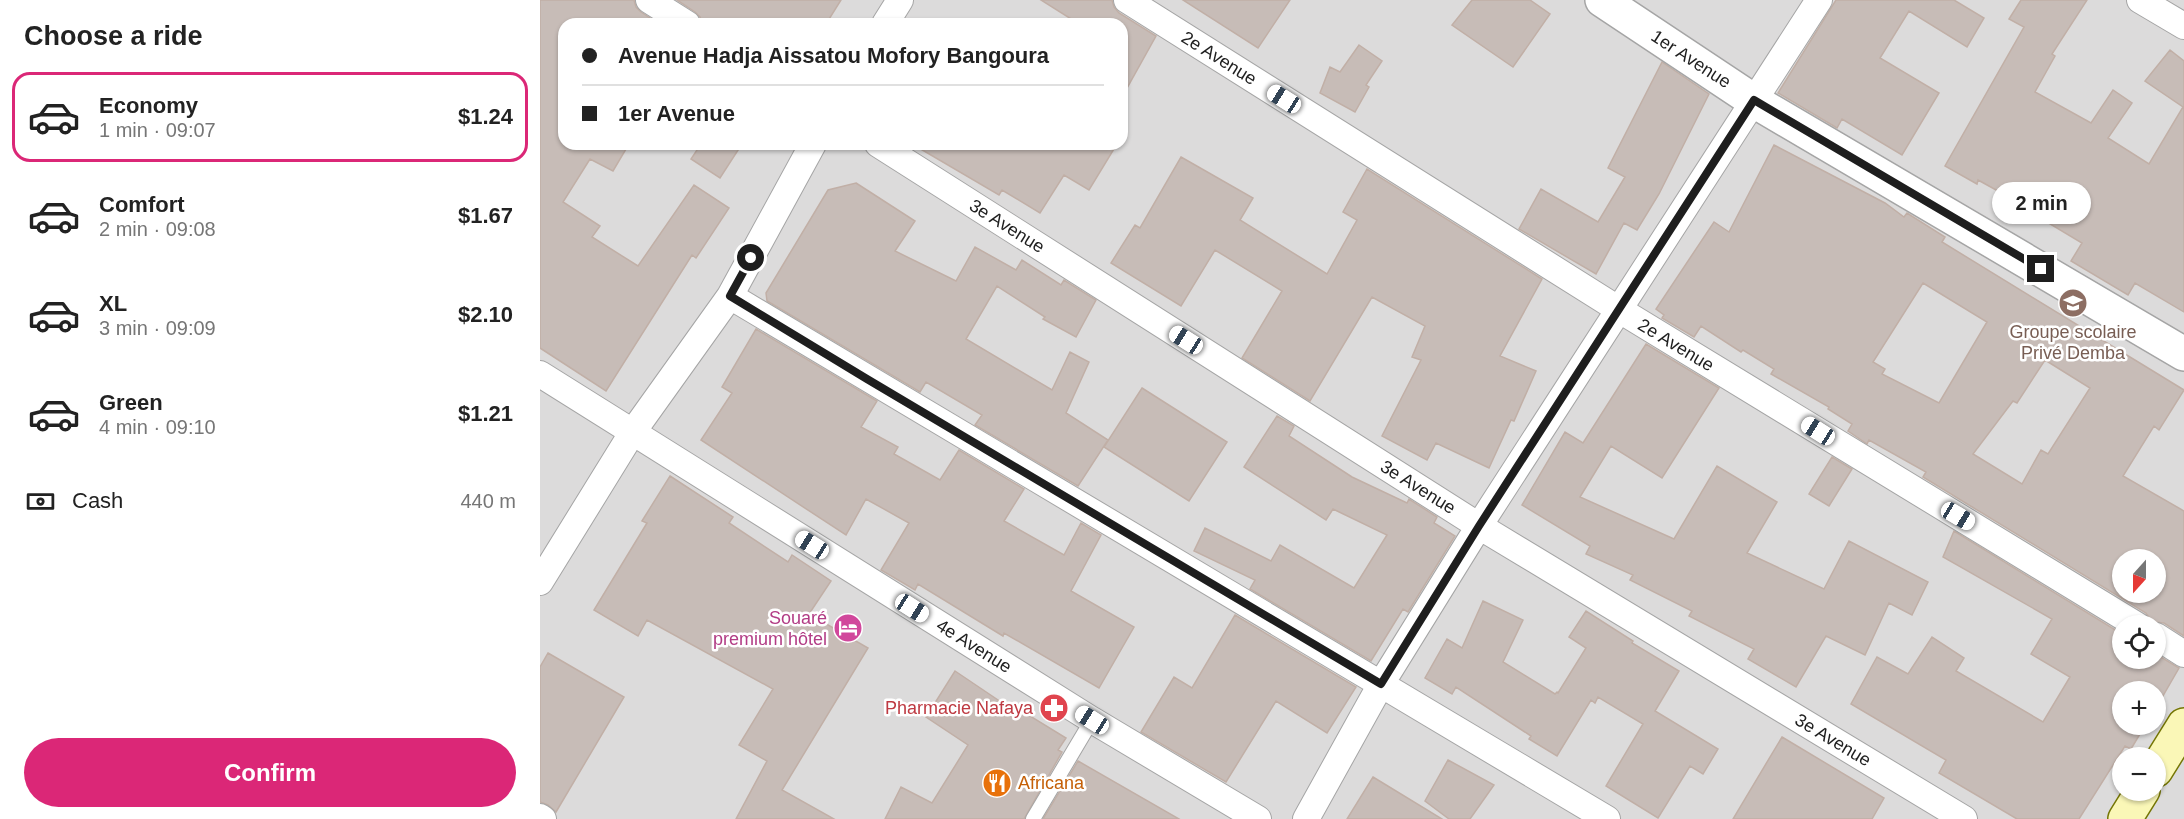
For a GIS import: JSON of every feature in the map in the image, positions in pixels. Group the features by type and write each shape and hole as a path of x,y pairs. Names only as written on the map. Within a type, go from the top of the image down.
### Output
{"main road":[{"path":"2166,754 2184,725"},
{"path":"2125,819 2136,801"}],"street":[{"path":"649,0 678,18"},
{"path":"889,18 900,0"},
{"name":"2e Avenue","path":"1127,0 1618,309 2120,615"},
{"name":"1er Avenue","path":"1602,0 1754,100 2184,354"},
{"path":"1306,819 1381,684 1479,526 1819,0"},
{"path":"2140,0 2184,26"},
{"path":"540,582 632,433 730,296 810,150"},
{"name":"3e Avenue","path":"887,150 1479,526 1964,819"},
{"path":"730,296 1607,819"},
{"name":"4e Avenue","path":"540,374 1092,720 1258,819"},
{"path":"2166,642 2184,654"}],"lane":[{"path":"1033,819 1092,720"}],"shaded area":[{"path":"540,0 2184,0 2184,819 540,819"}],"building":[{"path":"540,0 634,0 636,7 650,18 558,18 558,150 625,150 613,171 590,159 563,202 600,226 592,237 638,266 694,185 729,208 696,258 692,255 606,391 540,348"},
{"path":"677,0 841,0 830,18 700,18"},
{"path":"1041,0 1112,0 1119,13 1127,18 1070,18"},
{"path":"1183,0 1290,0 1258,48"},
{"path":"1472,0 1530,0 1550,14 1513,67 1452,25"},
{"path":"1836,0 1954,0 1984,18 1967,47 1909,11 1880,58 1939,93 1902,155 1842,119 1837,128 1778,93"},
{"path":"2021,0 2087,0 2052,54 2055,56 2035,92 2091,123 2113,90 2132,103 2108,138 2149,164 2183,107 2145,81 2170,50 2184,61 2184,312 2135,283 2128,295 2071,261 2082,243 2035,215 2036,212 1978,180 1977,184 1945,166 2024,27 2009,19"},
{"path":"1128,19 1156,36 1128,86"},
{"path":"1359,45 1382,61 1366,85 1369,87 1355,112 1320,93 1330,67 1340,72"},
{"path":"1662,62 1709,94 1659,194 1637,230 1624,223 1596,274 1519,229 1541,189 1598,222 1625,177 1608,168"},
{"path":"1774,145 1885,203 1904,217 1907,213 1945,237 1942,242 2184,390 2159,430 2154,426 2123,476 2184,511 2184,636 2166,624 2166,615 2147,615 2130,603 2166,603 2166,549 2112,549 2112,592 1923,477 1926,472 1869,440 1867,444 1848,431 1852,424 1828,409 1829,407 1771,374 1774,369 1743,350 1741,352 1701,326 1694,337 1662,318 1664,315 1656,309 1714,222 1729,232","holes":["1923,283 1987,322 1939,403 1882,374 1885,369 1873,362","2045,360 2090,388 2048,454 2041,450 2022,484 1973,454 2013,401 2017,403"]},
{"path":"697,150 738,150 720,178 691,159"},
{"path":"922,150 1113,150 1089,190 1064,175 1040,213 1002,190 999,195"},
{"path":"1181,157 1253,198 1240,220 1327,274 1357,220 1343,212 1367,169 1542,279 1500,356 1536,371 1514,421 1511,420 1489,468 1436,443 1427,460 1382,436 1421,360 1412,357 1425,326 1372,297 1310,401 1242,358 1282,291 1215,250 1181,306 1111,263 1135,225 1140,228"},
{"path":"856,183 915,221 895,251 956,281 975,247 1016,270 1022,260 1061,285 1064,280 1096,300 1076,337 1043,319 1045,317 997,286 966,339 1052,390 1070,352 1089,362 1066,413 1108,440 1078,486 975,425 982,415 926,382 920,392 767,301 766,293 828,190"},
{"path":"756,329 877,401 861,427 898,447 894,454 940,480 959,450 1024,489 1004,521 1064,555 1081,523 1101,535 1071,591 1134,627 1099,688 1004,633 1003,636 918,584 915,590 881,570 909,523 866,499 846,535 701,440 732,393 722,387"},
{"path":"1646,344 1719,388 1662,478 1611,446 1580,497 1674,539 1717,466 1777,502 1747,553 1824,589 1849,541 1928,582 1912,615 1889,603 1865,655 1826,636 1796,687 1748,659 1754,649 1689,616 1692,611 1630,580 1633,575 1586,554 1590,546 1522,505 1565,432 1583,443"},
{"path":"1142,388 1227,442 1189,501 1104,447"},
{"path":"1277,416 1294,426 1289,436 1352,477 1407,503 1409,499 1437,517 1434,523 1455,536 1408,612 1403,609 1371,661 1250,589 1255,580 1194,551 1205,528 1271,561 1280,545 1354,588 1387,535 1333,509 1326,520 1244,467"},
{"path":"1832,457 1852,469 1829,506 1809,494"},
{"path":"670,476 733,517 729,523 788,562 792,555 831,581 809,614 868,648 782,790 834,819 736,819 767,761 739,745 773,689 647,620 638,636 594,610 647,523 642,521"},
{"path":"1954,531 2112,628 2112,669 2166,669 2166,660 2179,668 2166,691 2166,681 2112,681 2112,735 2139,735 2132,747 2112,747 2112,767 2079,819 2017,819 1939,773 1946,760 1851,704 1877,657 1908,674 1932,637 1964,658 1956,671 2043,722 2070,677 2031,654 2052,619 1943,557"},
{"path":"1483,601 1523,620 1503,662 1555,694 1558,693 1586,648 1569,637 1586,611 1633,641 1632,643 1679,671 1655,711 1718,749 1703,774 1690,766 1658,818 1606,786 1643,724 1598,697 1595,703 1591,700 1557,756 1529,739 1531,736 1456,687 1452,694 1425,678 1447,639 1462,648"},
{"path":"1235,615 1356,687 1327,733 1276,701 1226,782 1141,732 1174,677 1192,688"},
{"path":"548,653 624,697 556,812 540,802 540,667"},
{"path":"955,671 1007,706 1009,703 1066,738 1058,750 1062,752 1024,819 885,819 901,787 932,803 968,745 926,717"},
{"path":"1782,737 1884,798 1872,819 1733,819"},
{"path":"1448,760 1494,785 1470,819 1449,819 1425,801"},
{"path":"1078,761 1179,819 1043,819"},
{"path":"1373,777 1442,819 1347,819"}],"place":[{"name":"Groupe scolaire Privé Demba","path":"2073,303"},
{"name":"Souaré premium hôtel","path":"848,628"},
{"name":"Pharmacie Nafaya","path":"1054,708"},
{"name":"Africana","path":"997,783"}],"route":[{"path":"751,258 730,296 1381,684 1479,526 1754,100 2041,269"}]}
